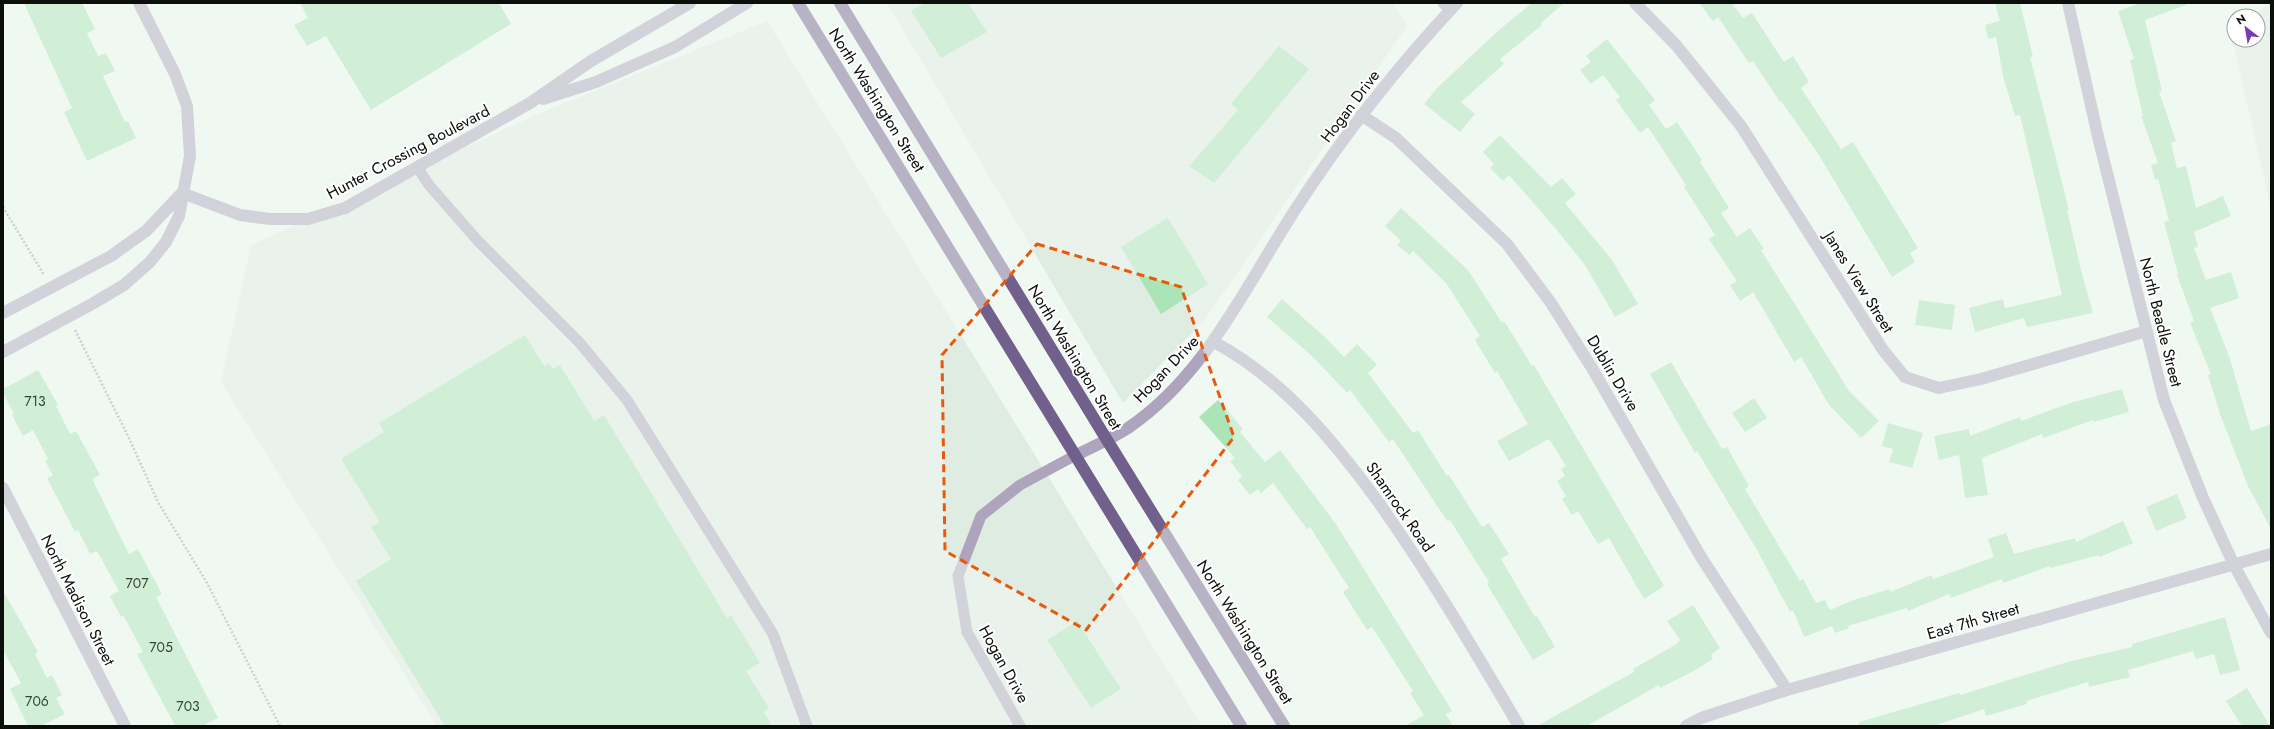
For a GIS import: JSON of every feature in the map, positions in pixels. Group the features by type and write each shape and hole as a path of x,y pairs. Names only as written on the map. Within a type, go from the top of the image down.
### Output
{"main road":[{"name":"North Washington Street","path":"798,3 1074,456 1241,726"},
{"name":"North Washington Street","path":"840,3 1284,726"}],"street":[{"path":"3,352 69,317 124,285 150,262 166,242 179,216 190,156 187,106 175,74 139,3"},
{"name":"Hunter Crossing Boulevard","path":"182,193 240,214 270,219 308,219 345,208 530,103 591,61 690,3"},
{"name":"Hunter Crossing Boulevard","path":"530,103 596,82 675,47 747,3"},
{"name":"Janes View Street","path":"1635,3 1676,45 1741,126 1883,350 1905,377 1939,388 1981,379 2147,331"},
{"name":"North Beadle Street","path":"2068,3 2099,141 2164,400 2203,498 2234,565 2271,632"},
{"name":"Hogan Drive","path":"1074,456 1107,440 1147,413 1173,390 1195,366 1214,342 1296,209 1361,114 1450,5"},
{"name":"Dublin Drive","path":"1361,114 1396,138 1507,244 1551,303 1592,368 1701,557 1787,690"},
{"path":"3,313 111,256 146,231 182,193"},
{"name":"Shamrock Road","path":"1214,342 1241,357 1259,371 1313,420 1352,466 1449,607 1519,726"},
{"name":"North Madison Street","path":"3,488 125,726"},
{"name":"East 7th Street","path":"1686,726 1701,718 1787,690 2271,554"}],"lane":[{"path":"418,167 429,186 478,242 579,342 627,400 774,634 807,726"},
{"name":"Hogan Drive","path":"1020,726 967,632 958,576 981,516 1020,485 1074,456"}],"path":[{"path":"3,207 52,288"},
{"path":"69,317 128,436 158,502 211,590 280,726"}],"highlighted area":[{"path":"1037,244 1181,287 1234,437 1086,630 945,551 942,355"}],"shaded area":[{"path":"887,3 1393,3 1407,26 1204,321 1123,403"},
{"path":"2271,3 2271,209 2234,48 2266,48 2266,8 2263,8"},
{"path":"767,21 1202,726 437,726 221,382 251,245 545,111"}],"building":[{"path":"24,3 82,3 95,29 87,33 98,56 106,53 115,71 103,76 125,122 128,121 136,138 87,161 64,112 72,108"},
{"path":"300,3 499,3 511,24 371,110 326,36 307,46 294,25 308,18"},
{"path":"925,3 968,3 987,32 941,58 911,11"},
{"path":"1532,3 1564,3 1541,23 1542,25 1500,59 1504,64 1461,102 1475,114 1460,132 1424,104 1437,88 1500,29"},
{"path":"1699,3 1736,3 1733,5 1743,18 1752,13 1784,62 1793,56 1809,82 1801,88 1841,149 1853,142 1918,248 1910,253 1915,262 1892,277 1817,152 1781,101 1780,102 1753,61 1749,63 1718,17 1713,21"},
{"path":"1995,3 2020,3 2033,57 2030,57 2069,210 2067,210 2083,278 2093,313 2027,327 2024,318 1975,332 1969,308 2003,299 2005,308 2062,295 2020,115 2015,116 2003,76 1996,37 1988,39 1985,25 2000,21"},
{"path":"2141,3 2185,3 2186,5 2145,20 2162,91 2159,92 2176,141 2171,143 2177,168 2186,166 2196,208 2223,196 2231,216 2194,232 2198,247 2194,248 2206,280 2231,272 2239,298 2210,308 2229,356 2251,431 2271,424 2271,529 2248,486 2220,414 2208,375 2211,374 2190,323 2194,321 2177,275 2178,274 2164,222 2169,221 2158,179 2155,180 2151,165 2158,163 2141,116 2143,116 2130,60 2134,59 2118,11"},
{"path":"1607,39 1655,100 1649,105 1666,129 1677,122 1702,160 1700,162 1729,208 1721,213 1737,237 1750,228 1764,249 1761,250 1849,391 1879,421 1861,438 1829,405 1801,357 1794,362 1753,292 1740,301 1730,285 1737,281 1709,239 1715,235 1684,187 1686,185 1648,127 1640,133 1616,100 1620,97 1603,75 1591,84 1580,70 1591,62 1586,56"},
{"path":"1279,46 1309,69 1214,183 1189,166 1238,110 1231,104"},
{"path":"1500,135 1551,187 1562,178 1576,194 1565,203 1612,260 1638,304 1615,317 1585,265 1556,229 1509,175 1503,181 1490,168 1494,164 1483,152"},
{"path":"1401,208 1468,270 1502,323 1504,321 1532,366 1534,365 1664,586 1644,599 1609,538 1598,544 1578,511 1572,515 1562,499 1566,496 1557,481 1565,476 1561,469 1566,466 1549,439 1509,461 1497,441 1528,424 1497,371 1495,373 1475,340 1480,336 1446,283 1413,251 1409,255 1397,245 1401,241 1385,226"},
{"path":"1168,218 1208,284 1161,314 1121,247"},
{"path":"1282,299 1327,339 1344,357 1357,344 1377,365 1368,373 1413,433 1418,430 1482,527 1489,523 1509,554 1501,559 1535,617 1537,616 1555,647 1533,660 1487,584 1489,582 1450,520 1447,521 1393,439 1389,442 1350,390 1347,393 1314,358 1267,317"},
{"path":"1919,300 1955,305 1952,330 1915,325"},
{"path":"525,335 544,366 549,363 553,369 560,365 594,421 604,415 727,618 731,615 760,663 746,671 769,708 764,712 772,726 445,726 356,581 391,559 371,527 380,522 341,459 384,432 379,423"},
{"path":"1671,362 1722,449 1727,447 1749,486 1745,489 1800,581 1803,579 1816,603 1825,600 1830,610 1854,600 1890,589 1890,592 1932,575 1933,579 1994,557 1988,539 2006,533 2014,554 2075,538 2076,542 2123,521 2133,543 2100,557 2099,555 2051,568 2050,566 2003,583 2002,579 1951,598 1949,594 1908,611 1907,608 1848,626 1849,628 1835,633 1832,626 1804,637 1793,610 1790,612 1757,550 1697,451 1695,453 1650,374"},
{"path":"38,370 58,405 56,406 70,434 76,431 100,475 92,479 129,554 138,549 162,594 156,597 218,718 202,726 175,726 137,654 143,652 123,615 121,617 110,596 119,591 97,551 90,554 78,530 75,532 47,478 53,475 45,461 48,459 33,430 23,436 12,415 14,414 3,393 3,389"},
{"path":"2122,389 2129,412 2094,422 2093,420 2043,438 2042,434 1982,458 1988,495 1965,498 1959,455 1939,460 1934,436 1969,429 1970,436 2020,417 2021,421 2070,403"},
{"path":"1754,398 1767,418 1745,432 1732,413"},
{"path":"1218,400 1243,429 1240,432 1265,462 1280,450 1336,524 1452,711 1446,714 1453,726 1405,726 1424,715 1410,693 1413,691 1372,627 1367,630 1343,592 1349,588 1310,527 1307,529 1273,483 1261,493 1258,489 1250,495 1238,480 1242,477 1230,461 1235,458 1199,417"},
{"path":"1888,423 1923,433 1912,468 1889,462 1893,449 1882,446"},
{"path":"2177,494 2187,518 2156,531 2146,507"},
{"path":"3,591 38,652 35,654 47,678 52,675 62,695 56,698 65,714 41,726 28,726 10,689 21,683 3,650"},
{"path":"1693,605 1720,648 1711,655 1713,659 1692,672 1660,688 1659,685 1587,726 1537,726 1634,672 1633,669 1675,645 1680,640 1667,621"},
{"path":"2225,617 2240,670 2220,675 2214,654 2196,659 2193,651 2128,670 2130,677 2089,687 2088,682 2026,701 2027,704 1986,716 1984,709 1933,726 1859,726 1859,722 1959,693 1960,695 2071,661 2132,647 2132,644"},
{"path":"1077,621 1121,689 1091,708 1047,640"},
{"path":"2247,688 2270,726 2242,726 2226,701"}]}
